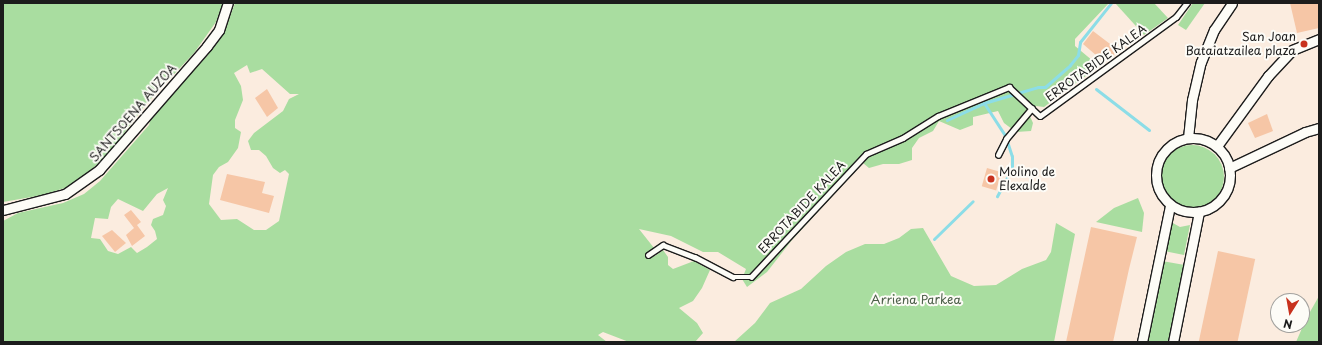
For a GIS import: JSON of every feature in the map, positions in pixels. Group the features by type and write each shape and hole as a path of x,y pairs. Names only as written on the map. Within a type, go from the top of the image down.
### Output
{"street":[{"name":"SANTSOENA AUZOA","path":"3,210 65,194 99,170 207,46 219,30 228,3"},
{"path":"1188,138 1192,100 1201,62 1214,30 1232,3"},
{"path":"1217,146 1268,76 1292,50 1319,39"},
{"path":"1230,168 1305,132 1319,128"},
{"path":"1188,138 1198,138 1217,146 1225,156 1230,168 1230,180 1220,201 1199,212 1179,210 1170,205 1161,196 1156,184 1155,172 1159,159 1166,149 1188,138"},
{"path":"1142,342 1170,205"},
{"path":"1173,342 1199,212"}],"lane":[{"name":"ERROTABIDE KALEA","path":"648,255 663,245 695,257 733,277 751,277 866,154 903,138 938,116 1009,87 1040,116 1176,17 1188,3"},
{"path":"998,155 1006,140 1032,108"}],"green space":[{"path":"3,3 223,3 216,22 194,53 146,104 110,152 90,171 68,187 43,195 3,202"},
{"path":"235,3 1109,3 1075,39 1075,46 1099,66 1044,107 1036,106 1028,112 1033,123 1031,131 1016,132 1004,123 998,111 973,117 973,125 960,130 939,121 933,131 919,138 912,148 912,160 899,164 883,164 869,168 863,163 792,240 767,272 747,287 742,279 746,269 718,252 703,252 671,236 639,229 654,248 655,256 663,250 668,257 668,265 673,269 694,261 710,270 702,288 693,301 679,308 697,323 703,333 695,342 629,342 603,332 598,335 607,342 3,342 3,221 18,213 63,203 84,194 100,181 149,125 152,115 207,56 225,30","holes":["247,65 250,73 262,69 290,94 299,94 289,99 283,111 254,133 248,141 251,150 259,150 266,156 273,168 280,173 285,170 289,174 279,221 266,230 254,230 237,219 221,220 209,204 213,175 219,167 228,162 238,148 241,132 235,128 235,120 243,100 241,86 234,73","168,188 163,200 166,206 163,215 153,219 151,225 155,231 157,239 147,247 137,253 131,247 118,254 108,251 100,239 91,238 95,218 108,219 111,207 118,199 143,211 157,194"]},
{"path":"1115,3 1154,3 1168,18 1144,35"},
{"path":"1193,3 1205,3 1186,30 1178,25"},
{"path":"1192,145 1204,148 1215,154 1221,165 1224,177 1221,189 1215,200 1204,206 1192,209 1180,206 1169,200 1163,189 1160,177 1163,165 1169,154 1180,148"},
{"path":"1138,198 1144,213 1142,232 1096,222 1114,208"},
{"path":"1171,222 1180,227 1190,225 1184,255 1164,251"},
{"name":"Arriena Parkea","path":"1056,223 1075,234 1054,342 734,342 755,323 770,303 801,289 826,266 846,252 865,244 884,244 899,238 911,229 923,228 951,276 974,286 996,285 1022,269 1046,260 1051,252"},
{"path":"1162,261 1185,265 1171,342 1148,342"},
{"path":"1319,296 1319,342 1296,342 1300,333 1310,333 1310,312"}],"building":[{"path":"1290,3 1319,3 1319,28 1297,33"},
{"path":"1093,31 1118,50 1113,56 1110,54 1104,62 1083,44"},
{"path":"267,89 278,108 267,117 255,98"},
{"path":"1267,114 1273,131 1255,138 1248,123"},
{"name":"Molino de Elexalde","path":"987,168 1001,172 996,190 982,186"},
{"path":"227,174 265,182 262,193 274,196 269,213 220,200"},
{"path":"131,210 141,222 137,225 145,236 132,246 126,235 134,228 124,215"},
{"path":"1091,227 1137,237 1113,342 1066,342"},
{"path":"112,230 126,243 115,252 102,236"},
{"path":"1218,251 1255,259 1238,342 1199,342"}],"waterway":[{"path":"947,120 984,103 1038,87 1045,87 1070,65 1078,55 1080,42 1111,3"},
{"path":"1096,89 1149,130"},
{"path":"984,103 1005,135 1012,156 1012,168 997,196"},
{"path":"934,239 973,201"}],"place":[{"name":"San Joan Bataiatzailea plaza","path":"1304,44"},
{"name":"Molino de Elexalde","path":"991,179"}]}
